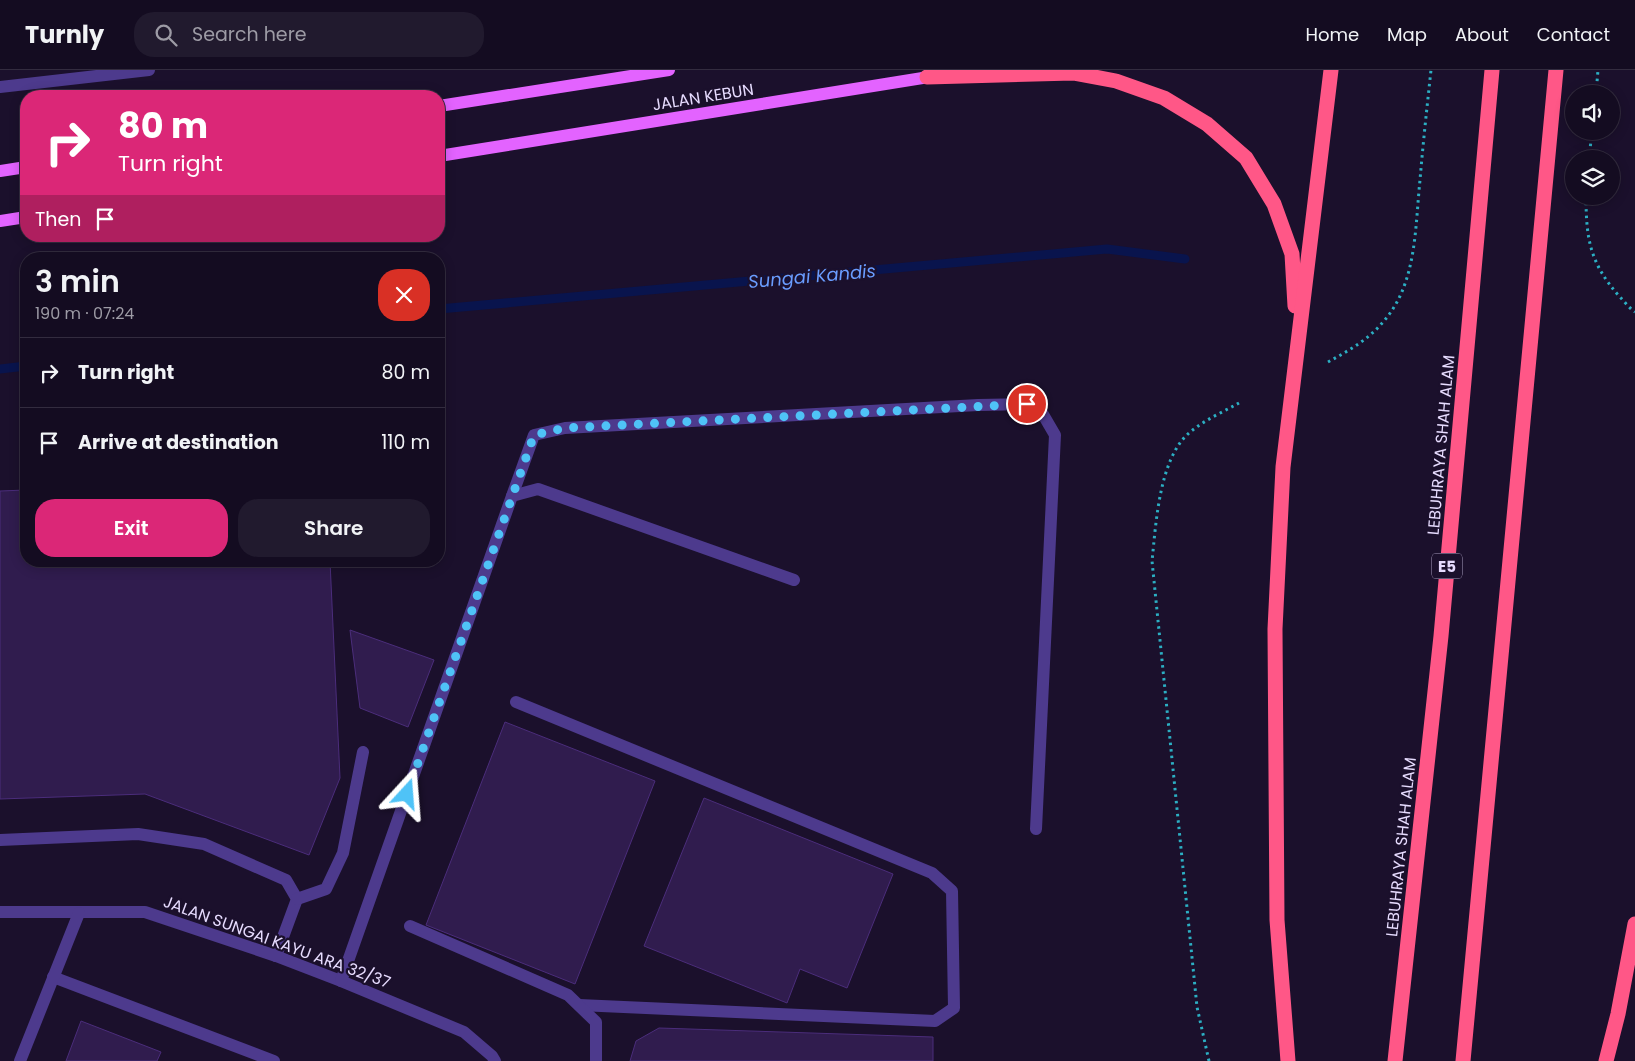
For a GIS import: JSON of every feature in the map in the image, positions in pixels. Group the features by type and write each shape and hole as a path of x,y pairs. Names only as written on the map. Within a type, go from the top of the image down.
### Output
{"highway":[{"path":"1288,1061 1277,920 1275,629 1283,467 1331,70"},
{"name":"LEBUHRAYA SHAH ALAM","path":"1396,1061 1441,636 1492,70"},
{"path":"1463,1061 1502,623 1556,70"},
{"path":"927,77 1081,75 1116,81 1164,98 1207,124 1246,158 1274,204 1292,254 1297,342"},
{"path":"1606,1061 1618,1014 1635,924"}],"main road":[{"name":"JALAN KEBUN","path":"445,105 668,70"},
{"name":"JALAN KEBUN","path":"445,155 972,70"},
{"path":"0,171 20,168"},
{"path":"0,221 20,218"}],"street":[{"path":"0,87 149,70"},
{"path":"341,981 534,435 565,428 978,405 1027,404 1042,411 1055,435 1036,829"},
{"path":"512,496 538,488 794,580"},
{"path":"516,702 932,873 952,891 954,1008 935,1022 579,1005"},
{"path":"297,899 326,889 344,853 363,752"},
{"path":"0,840 138,834 204,844 286,880 297,899"},
{"path":"276,956 297,899"},
{"name":"JALAN SUNGAI KAYU ARA 32/37","path":"0,912 145,912 276,956 464,1032 492,1056 495,1061"},
{"path":"20,1061 79,913"},
{"path":"410,926 568,995 596,1022 596,1061"},
{"path":"53,977 274,1061"}],"path":[{"path":"1328,362 1371,335 1396,304 1405,284 1414,242 1431,70"},
{"path":"1597,85 1598,70"},
{"path":"1586,205 1586,230 1599,269 1608,283 1635,312"},
{"path":"1209,1061 1197,1007 1152,561 1158,508 1176,449 1189,433 1239,403"}],"building":[{"path":"20,490 20,567 330,567 340,778 309,855 145,794 0,799 0,491"},
{"path":"350,630 434,660 408,727 360,708"},
{"path":"505,722 655,781 575,984 426,925"},
{"path":"704,798 893,874 847,988 800,969 787,1003 644,946"},
{"path":"81,1021 161,1052 157,1061 66,1061"},
{"path":"659,1028 933,1037 933,1061 630,1061 636,1041"}],"waterway":[{"name":"Sungai Kandis","path":"445,308 1107,249 1185,259"},
{"name":"Sungai Kandis","path":"0,369 20,367"}],"route":[{"path":"407,794 534,435 565,428 978,405 1027,404"}]}
